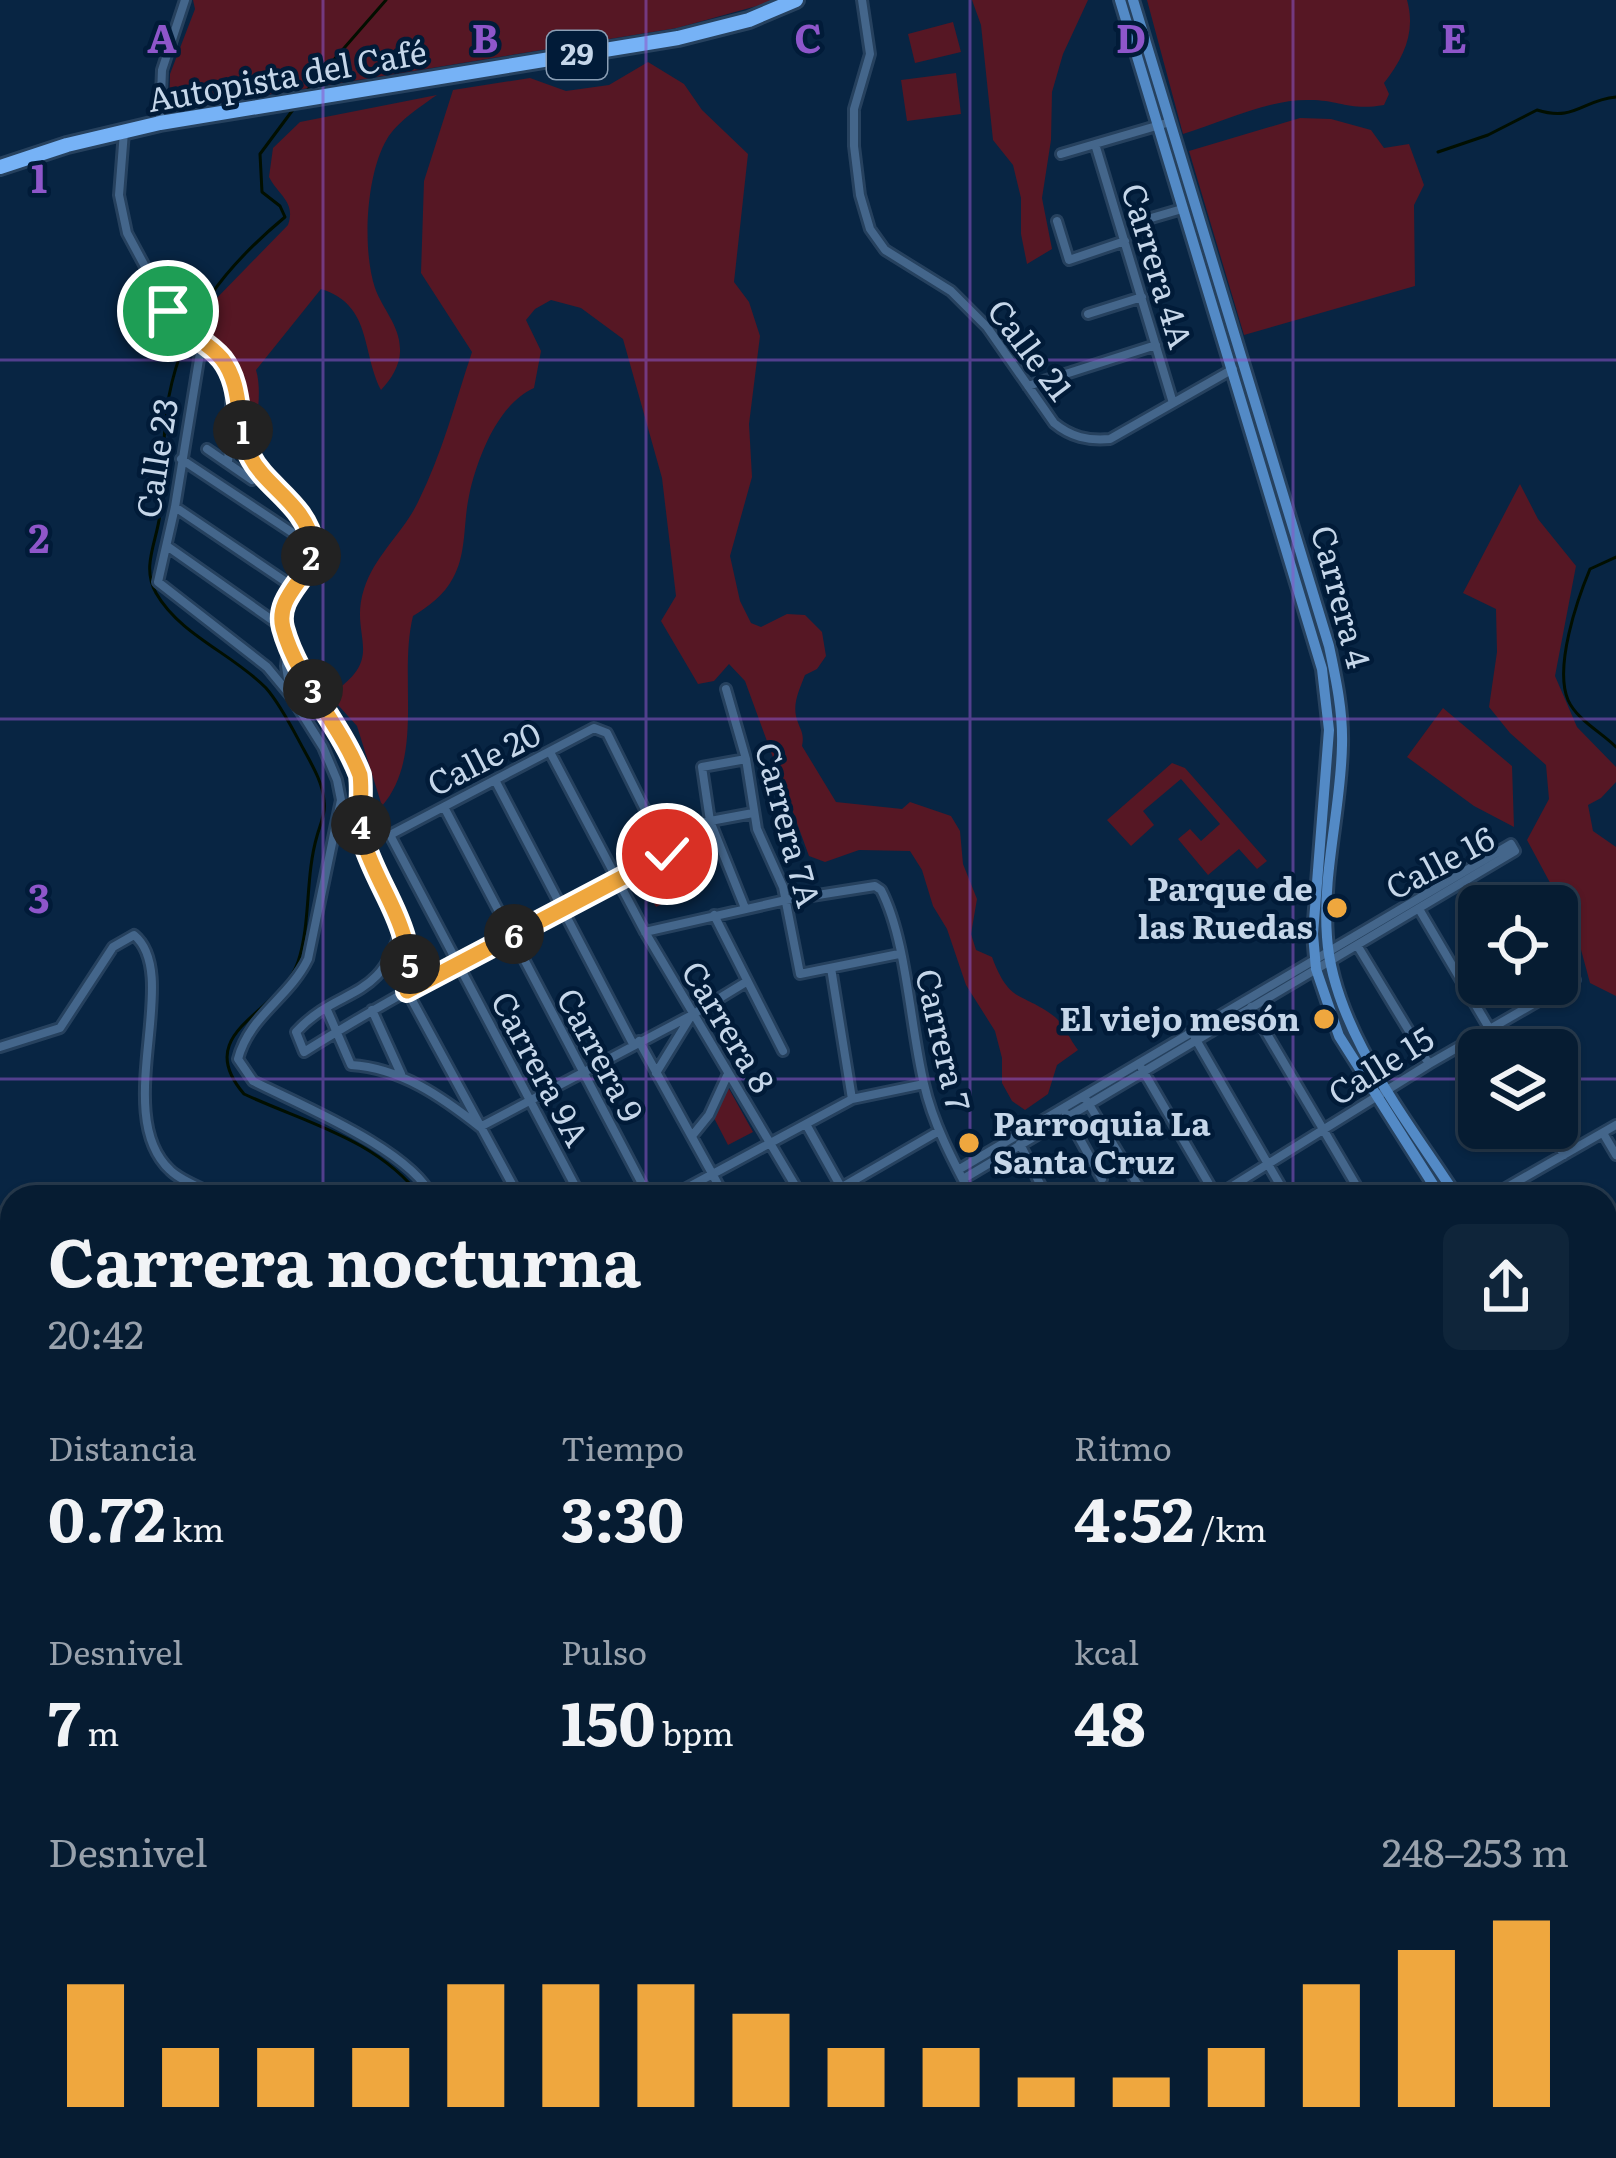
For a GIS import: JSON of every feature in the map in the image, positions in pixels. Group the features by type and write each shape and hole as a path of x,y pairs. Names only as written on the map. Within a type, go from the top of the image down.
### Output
{"highway":[{"name":"Autopista del Café","path":"0,167 160,123 691,35 749,20 796,0"}],"main road":[{"name":"Carrera 4","path":"1120,0 1245,362 1323,624 1339,694 1342,764 1322,891 1329,956 1350,1025 1449,1185"},
{"name":"Carrera 4","path":"1133,0 1184,208 1325,686 1329,730 1316,964 1331,1020 1433,1185"}],"street":[{"path":"160,123 162,70 185,0"},
{"name":"Calle 21","path":"862,0 870,54 854,109 854,146 870,230 885,250 961,300 987,327 1054,423 1088,440 1110,440 1245,362"},
{"path":"1061,154 1164,123"},
{"path":"124,132 119,194 122,221 171,316 219,355 232,383 251,458 296,508 314,548 292,586 283,610 283,628 353,756 363,797 361,834 411,959 407,991 512,1185"},
{"name":"Carrera 4A","path":"1095,144 1173,403"},
{"path":"1134,223 1184,208"},
{"path":"1057,221 1069,260 1125,242"},
{"path":"1088,314 1142,297"},
{"name":"Calle 23","path":"200,339 175,507 158,582 250,651 291,696"},
{"path":"1028,386 1156,345"},
{"path":"228,463 232,383"},
{"path":"207,449 251,479"},
{"path":"181,459 314,548"},
{"path":"175,507 292,586"},
{"path":"167,546 283,628"},
{"path":"289,640 286,666 291,696 323,747 341,800 308,959 301,974 244,1036 238,1059 253,1082 404,1162 426,1185"},
{"name":"Carrera 7A","path":"726,689 746,759 753,813 786,900 800,974 830,968"},
{"name":"Calle 20","path":"391,835 593,728 601,729 667,854 617,880"},
{"name":"Carrera 8","path":"550,752 644,932 795,1185"},
{"path":"746,759 702,767 710,821 746,908"},
{"path":"496,780 562,909 718,1185"},
{"name":"Carrera 9","path":"444,806 643,1185"},
{"path":"689,825 753,813"},
{"name":"Carrera 9A","path":"391,835 575,1185"},
{"name":"Calle 16","path":"960,1175 1511,844 1515,851 1357,945 1329,956"},
{"path":"401,927 393,956 378,977 296,1032 304,1052 372,1010 617,880"},
{"name":"Carrera 7","path":"786,900 874,886 881,890 899,954 924,1084 939,1131 965,1185"},
{"path":"644,932 786,900"},
{"path":"1419,909 1489,1028"},
{"path":"714,915 783,1051"},
{"path":"0,1047 60,1028 113,947 134,935 151,958 146,1039 149,1132 171,1172 196,1185"},
{"path":"1357,945 1429,1064"},
{"path":"852,1099 830,968 899,954"},
{"name":"Calle 16","path":"1193,1036 1251,1007 1316,964"},
{"path":"480,1127 746,982"},
{"name":"Calle 15","path":"1235,1185 1531,1005"},
{"path":"1251,1007 1356,1185"},
{"path":"327,1010 351,1065 374,1066 401,1076 480,1127"},
{"path":"372,1010 401,1076"},
{"path":"656,1073 692,1015"},
{"path":"1193,1036 1279,1185"},
{"path":"1141,1066 1208,1185"},
{"path":"692,1136 710,1115 727,1074"},
{"path":"690,1185 852,1099 924,1084"},
{"path":"1086,1099 1138,1185"},
{"path":"1065,1112 1102,1179"},
{"name":"Calle 16","path":"960,1175 1020,1144 1065,1112"},
{"path":"807,1125 841,1185"},
{"path":"1511,1185 1616,1125"},
{"path":"845,1185 939,1131"},
{"path":"1603,1133 1616,1155"},
{"path":"1020,1144 1040,1185"},
{"path":"1560,1149 1564,1155"}],"shaded area":[{"path":"193,0 778,0 677,28 169,111 170,74 195,9"},
{"path":"972,0 1088,0 1063,54 1052,92 1042,198 1052,249 1027,264 1013,165 993,140 981,25"},
{"path":"1147,0 1407,0 1409,33 1384,83 1389,94 1384,105 1294,101 1183,134"},
{"path":"953,22 961,52 915,63 908,34"},
{"path":"648,62 684,84 702,110 748,154 734,282 749,302 760,336 749,424 752,477 730,556 740,601 751,623 761,627 787,614 805,615 822,632 826,656 817,669 805,675 795,711 802,746 836,802 902,809 910,802 951,816 960,831 963,864 977,899 971,934 976,950 992,957 1011,990 1055,1017 1078,1050 1057,1065 1048,1094 1025,1110 1012,1101 1002,1083 995,1031 966,985 947,929 910,851 859,850 825,862 809,856 745,681 729,664 714,681 698,684 661,621 676,596 662,478 623,339 581,308 551,300 526,320 541,351 534,388 500,419 477,465 453,578 436,600 413,616 407,740 395,786 382,806 357,726 329,695 358,669 364,589 427,484 472,352 421,273 424,181 453,90 530,78 566,91 609,85"},
{"path":"956,73 961,114 907,121 901,80"},
{"path":"437,95 391,133 371,191 371,272 399,341 395,371 381,390 357,317 337,296 321,289 256,370 255,448 241,381 225,354 198,331 212,303 288,225 288,205 269,177 273,148 300,122"},
{"path":"1300,118 1331,119 1371,130 1384,148 1409,144 1424,185 1414,205 1415,286 1244,335 1189,151"},
{"path":"1520,484 1538,519 1576,566 1555,676 1577,727 1616,767 1616,782 1588,805 1593,831 1616,847 1616,996 1590,983 1578,938 1578,885 1551,885 1527,840 1549,799 1546,765 1489,707 1497,652 1496,609 1463,593"},
{"path":"1443,708 1512,766 1514,827 1474,806 1407,757"},
{"path":"1172,763 1185,768 1267,861 1257,869 1239,849 1208,875 1178,839 1190,829 1201,841 1220,824 1181,779 1143,811 1154,825 1131,846 1107,820"},
{"path":"689,863 700,885 656,907 645,886"},
{"path":"728,1087 753,1132 728,1145 714,1118"}],"waterway":[{"path":"304,94 386,0"},
{"path":"1438,152 1488,135 1537,110 1570,112 1616,97"},
{"path":"295,107 260,154 262,192 280,206 285,217 210,296 176,368 167,410 160,514 150,573 166,608 271,695 323,794 298,962 288,980 233,1038 227,1054 230,1072 244,1094 362,1147 410,1185"},
{"path":"1616,557 1590,569 1574,615 1564,670 1572,707 1616,747"}],"place":[{"name":"Parque de las Ruedas","path":"1337,908"},
{"name":"El viejo mesón","path":"1324,1019"},
{"name":"Parroquia La Santa Cruz","path":"969,1143"}],"route":[{"path":"168,311 178,326 228,367 251,458 296,508 314,548 286,598 283,628 360,775 361,834 409,948 407,991 667,854"}]}
